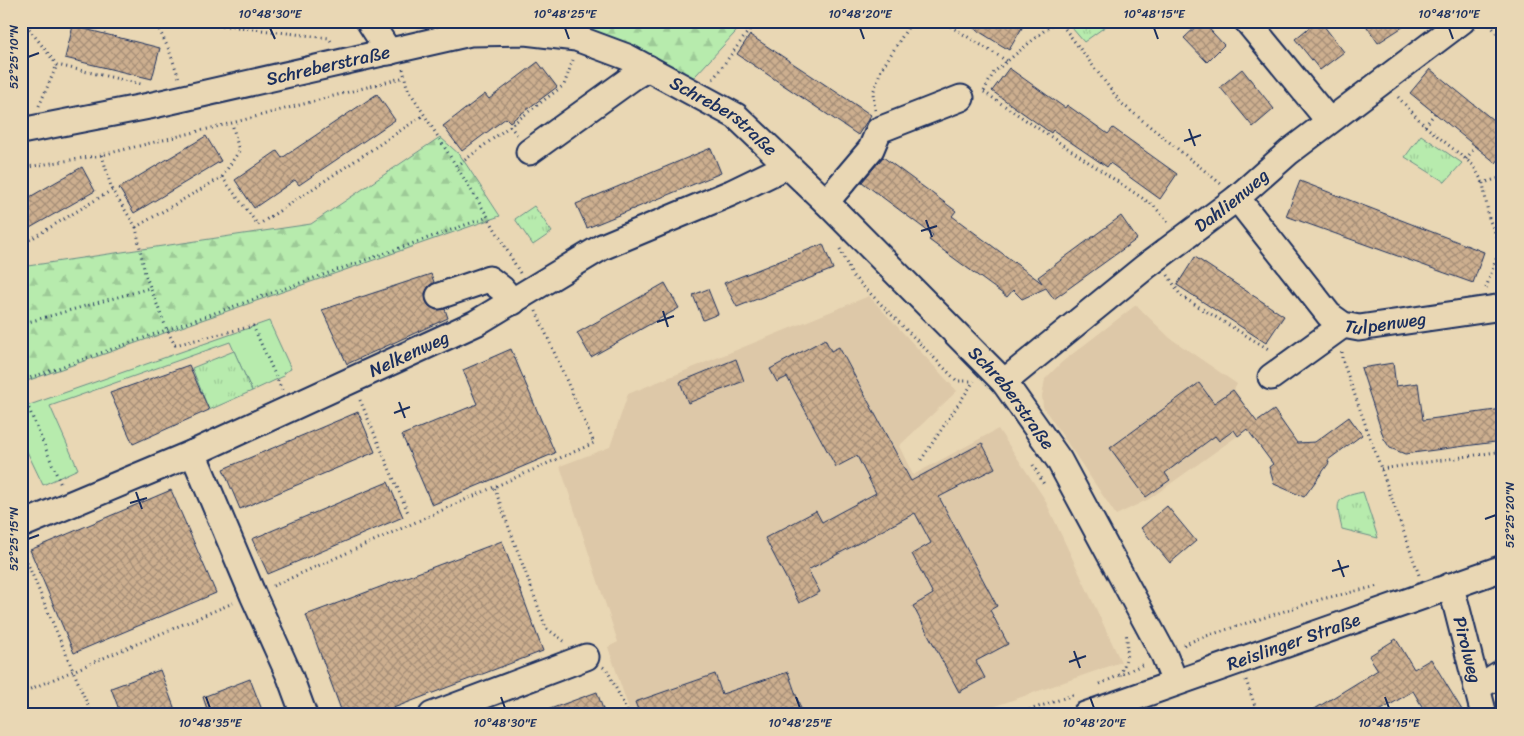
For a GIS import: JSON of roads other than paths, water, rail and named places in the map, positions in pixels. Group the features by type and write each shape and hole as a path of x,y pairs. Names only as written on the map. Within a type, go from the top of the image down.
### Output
{"street":[{"path":"369,21 394,50"},
{"path":"1248,21 1329,121"},
{"name":"Dahlienweg","path":"1004,382 1157,258 1237,198 1289,152 1462,21"},
{"name":"Schreberstraße","path":"25,130 159,103 470,33 525,27 576,38 627,57 736,116 826,202 1004,382 1059,460 1164,655 1175,682"},
{"path":"529,152 648,68"},
{"path":"826,202 871,149 879,130 972,95"},
{"name":"Nelkenweg","path":"21,525 193,453 476,324 602,247 731,193 787,166"},
{"name":"Tulpenweg","path":"1237,198 1329,315 1343,325 1359,328 1503,306"},
{"path":"439,296 489,279 502,289 521,298"},
{"path":"1273,365 1343,325"},
{"path":"193,453 253,595 290,676 304,715"},
{"name":"Reislinger Straße","path":"1080,705 1175,682 1503,568"},
{"name":"Pirolweg","path":"1450,586 1484,715"},
{"path":"432,715 586,656"},
{"path":"1477,688 1503,672"}]}
